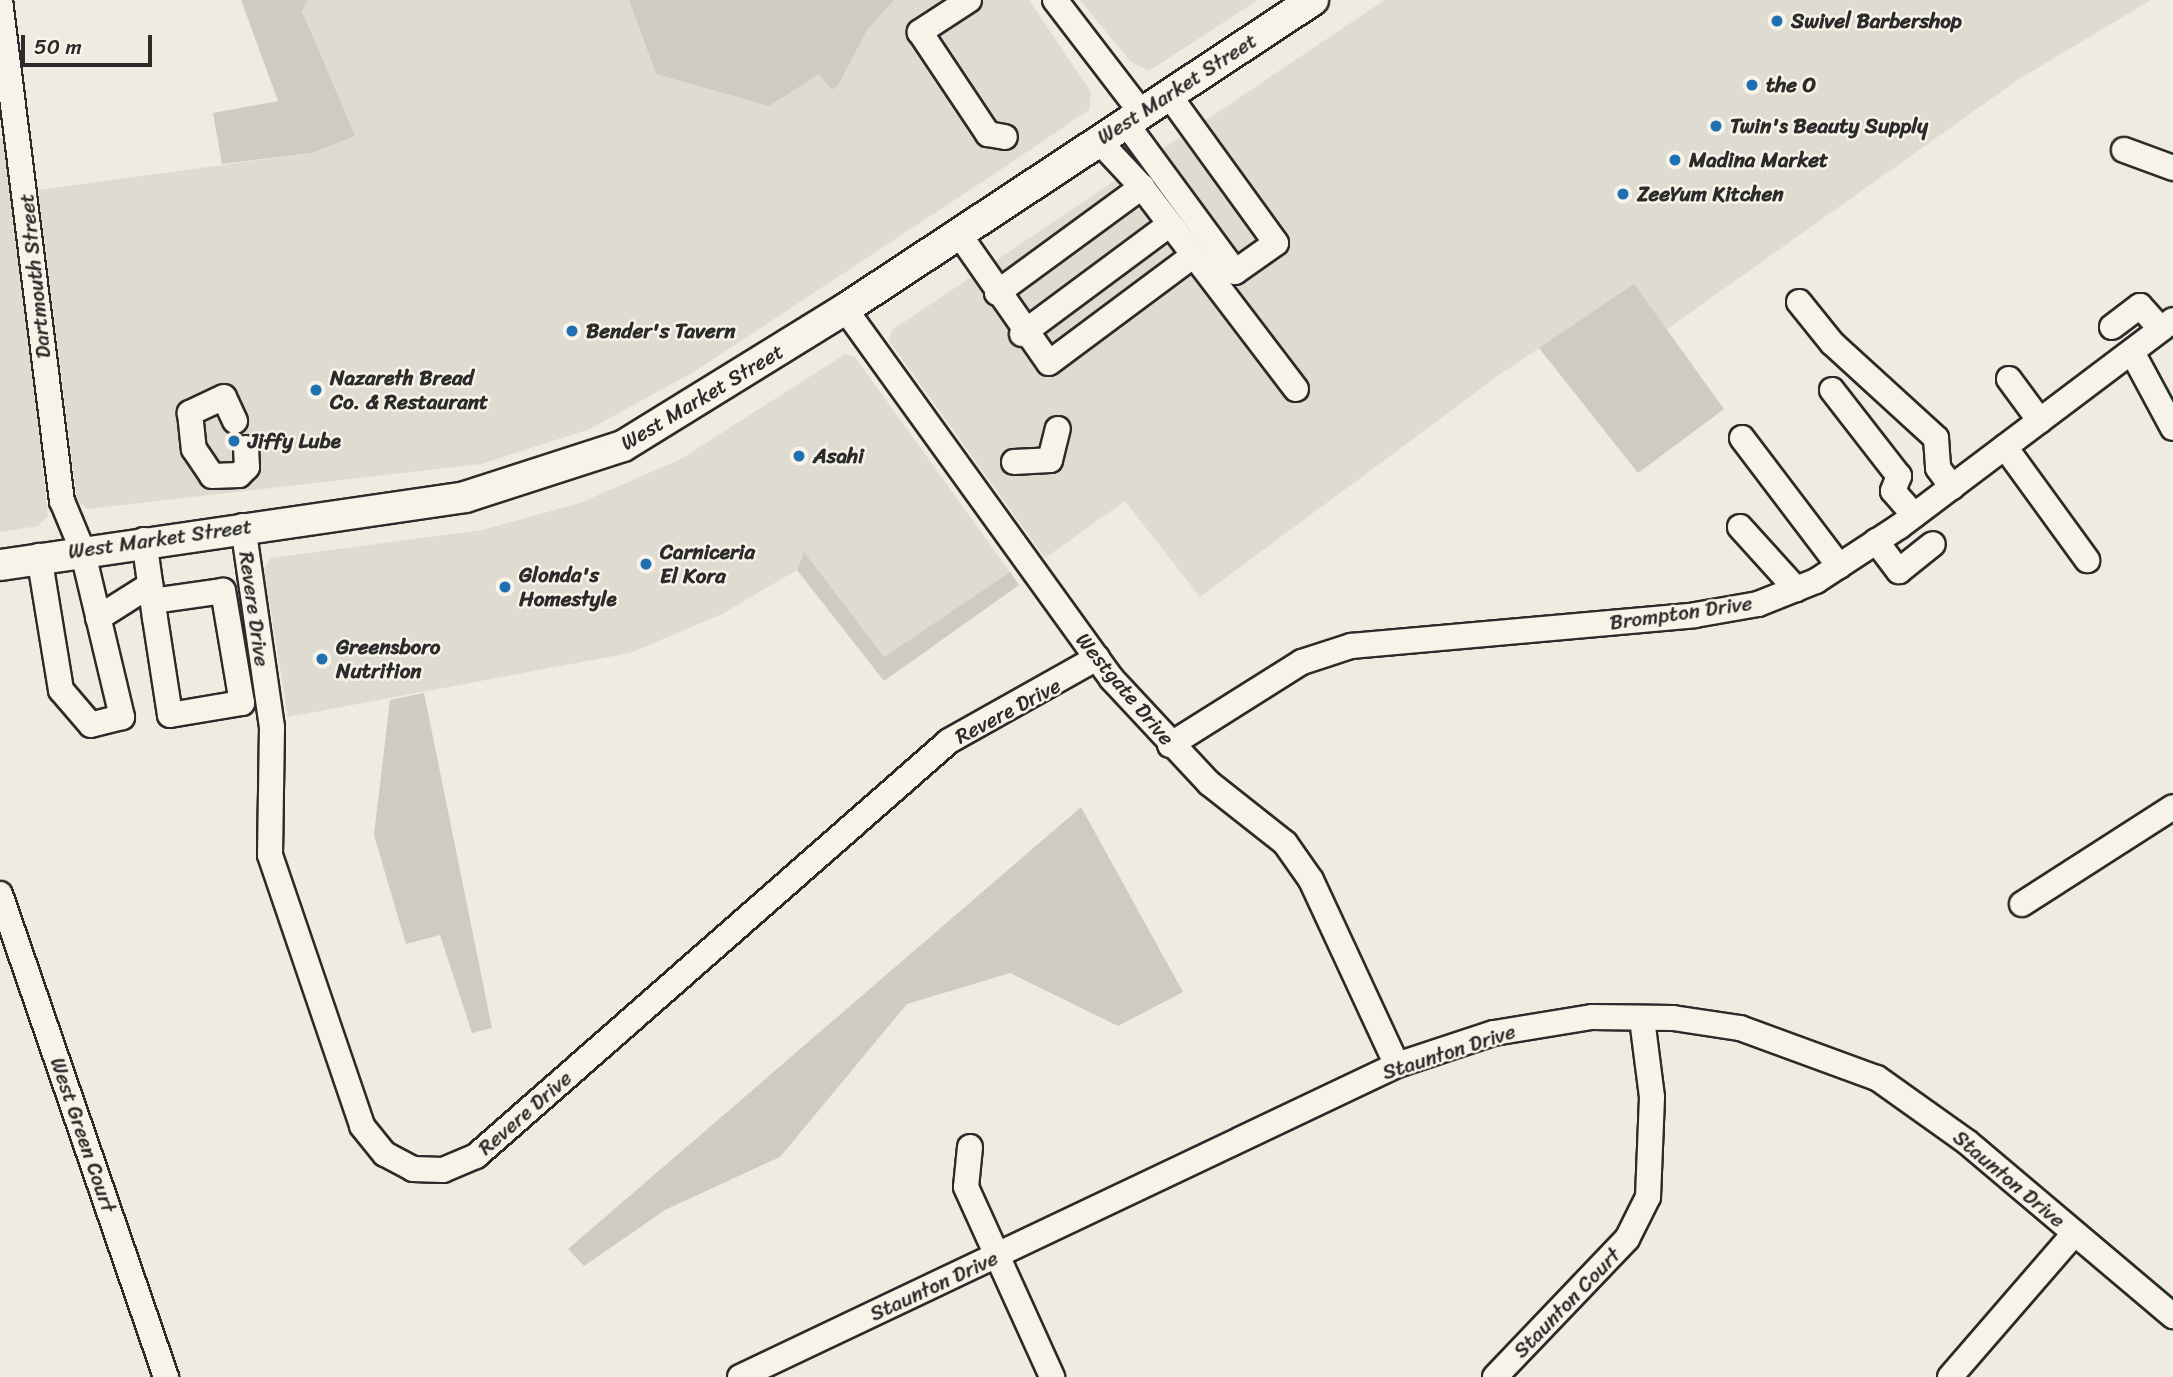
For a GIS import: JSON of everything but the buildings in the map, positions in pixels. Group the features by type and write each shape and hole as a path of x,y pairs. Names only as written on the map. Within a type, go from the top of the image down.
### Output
{"main road":[{"name":"West Market Street","path":"0,565 82,549 465,497 585,462 649,433 845,309 1313,0"}],"street":[{"name":"Dartmouth Street","path":"1,0 55,459 66,516 82,549 122,718 91,725 61,690 39,556"},
{"path":"969,0 920,32 988,134 1005,137"},
{"path":"1055,0 1235,272 1276,243 1168,94"},
{"path":"1098,140 1142,187 1296,390"},
{"path":"2124,150 2173,168"},
{"path":"997,293 1142,187"},
{"path":"1022,334 1170,223"},
{"path":"959,234 1022,334 1049,363 1194,255"},
{"path":"1800,302 1832,343 1936,438 1938,468 1952,487"},
{"path":"2112,327 2140,306 2167,325"},
{"name":"Westgate Drive","path":"845,309 1097,658 1170,746 1285,842 1311,880 1396,1065"},
{"name":"Brompton Drive","path":"1170,746 1302,662 1351,646 1695,615 1758,604 1796,589 1839,566 1914,515 2167,325"},
{"path":"2132,352 2173,428"},
{"path":"2009,379 2040,421"},
{"path":"1832,390 1899,476 1893,491 1914,515"},
{"path":"234,421 224,397 190,413 194,449 212,476 239,475 247,467 246,448"},
{"path":"1014,463 1049,460 1058,429"},
{"path":"1742,438 1839,566"},
{"path":"2005,447 2087,560"},
{"name":"Revere Drive","path":"243,526 272,727 270,855 362,1126 385,1154 414,1169 443,1170 476,1156 932,755 1097,658"},
{"path":"1740,527 1796,589"},
{"path":"99,618 153,601 223,592 242,703 170,715 153,601 144,540"},
{"path":"1876,541 1899,571 1933,544"},
{"path":"2022,904 2173,807"},
{"name":"West Green Court","path":"0,894 166,1377"},
{"name":"Staunton Drive","path":"740,1377 1396,1065 1494,1033 1592,1017 1740,1028 1877,1078 1967,1142 2173,1317"},
{"name":"Staunton Court","path":"1495,1377 1627,1239 1647,1197 1653,1124 1642,1019"},
{"path":"970,1147 966,1187 1052,1377"},
{"path":"1950,1377 2074,1234"}],"shaded area":[{"path":"241,0 308,0 302,11 355,136 312,153 222,164 213,113 278,101"},
{"path":"308,0 629,0 656,74 819,73 839,84 867,30 894,0 1029,0 1091,92 1089,110 697,370 590,429 481,464 87,509 77,500 38,190 312,153 354,136 302,10"},
{"path":"629,0 894,0 867,30 839,84 832,90 819,74 769,106 656,74"},
{"path":"1080,0 1258,0 1149,71 1130,61"},
{"path":"1385,0 2151,0 2019,79 1666,330 1634,285 1499,375 1200,597 1125,501 1045,558 889,341 892,330"},
{"path":"7,137 48,516 38,526 0,532 0,138"},
{"path":"1634,284 1724,409 1638,473 1539,348"},
{"path":"845,354 855,357 1010,572 884,657 804,553 797,570 722,614 630,653 288,717 264,569 271,558 482,530 580,503 681,459"},
{"path":"804,552 884,657 1010,572 1019,585 884,681 797,570"},
{"path":"424,693 492,1028 472,1033 440,935 406,944 374,835 390,700"},
{"path":"1081,807 1183,992 1118,1026 1010,973 907,1004 780,1157 665,1210 584,1266 568,1249"}],"place":[{"name":"Swivel Barbershop","path":"1777,21"},
{"name":"the O","path":"1752,85"},
{"name":"Twin's Beauty Supply","path":"1716,126"},
{"name":"Madina Market","path":"1675,160"},
{"name":"ZeeYum Kitchen","path":"1623,194"},
{"name":"Bender's Tavern","path":"572,331"},
{"name":"Nazareth Bread Co. & Restaurant","path":"316,390"},
{"name":"Jiffy Lube","path":"234,441"},
{"name":"Asahi","path":"799,456"},
{"name":"Carniceria El Kora","path":"646,564"},
{"name":"Glonda's Homestyle","path":"505,587"},
{"name":"Greensboro Nutrition","path":"322,659"}]}
